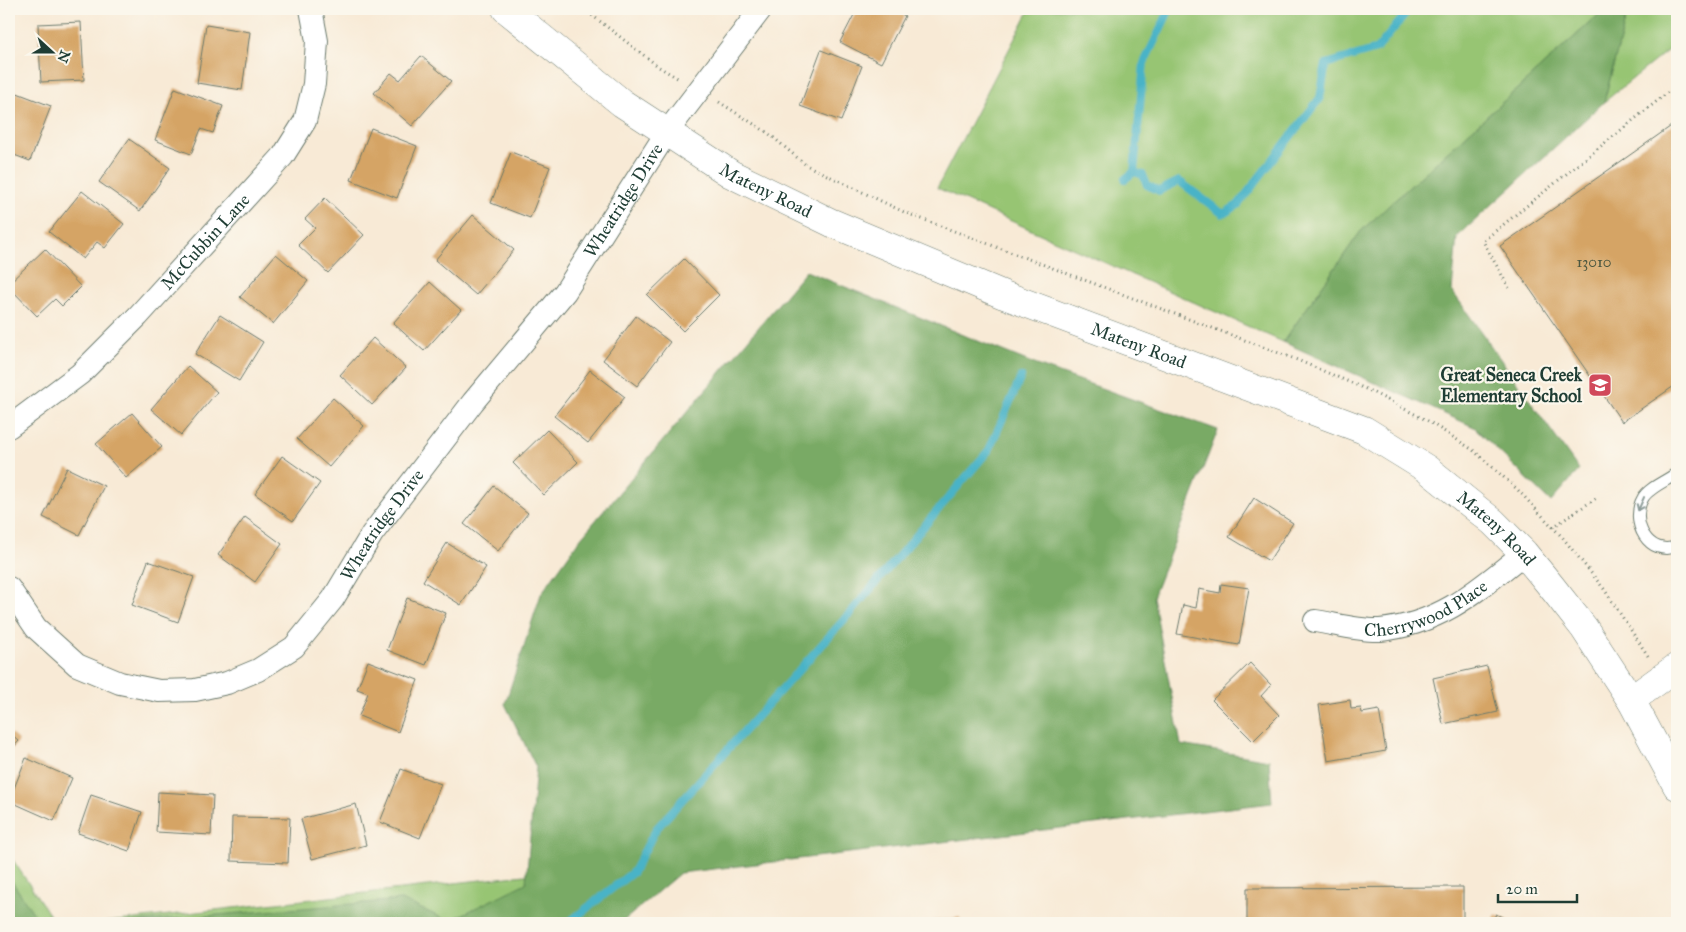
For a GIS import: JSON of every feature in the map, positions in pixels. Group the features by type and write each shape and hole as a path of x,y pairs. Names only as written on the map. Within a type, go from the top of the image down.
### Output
{"street":[{"name":"McCubbin Lane","path":"9,428 66,385 93,361 138,316 283,156 305,121 314,84 317,42 310,9"},
{"name":"Mateny Road","path":"506,9 622,103 731,174 841,227 1004,295 1364,430 1428,468 1486,516 1524,553 1584,628 1631,700 1677,786"},
{"name":"Wheatridge Drive","path":"9,588 36,628 77,665 120,683 159,690 195,690 227,683 258,670 294,647 333,599 372,534 473,402 565,292 667,132 762,9"},
{"name":"Cherrywood Place","path":"1315,621 1378,630 1415,623 1442,614 1468,598 1524,553"},
{"path":"1631,700 1677,667"}],"lane":[{"path":"1674,547 1652,544 1641,533 1637,512 1644,496 1677,473"}],"path":[{"path":"1510,288 1482,241 1677,85"},
{"path":"1553,527 1598,497"}],"green space":[{"path":"1030,9 1605,9 1361,231 1283,342 937,188"},
{"path":"1605,9 1628,9 1604,102 1457,237 1452,291 1579,470 1551,502 1474,427 1283,342 1361,231"},
{"path":"1628,9 1677,9 1677,43 1604,102"},
{"path":"806,271 1037,365 1218,430 1153,597 1181,745 1269,760 1272,803 680,873 621,923 119,923 401,900 449,921 526,883 536,767 505,704 541,594 580,539"},
{"path":"9,854 55,923 9,923"},
{"path":"676,858 614,923 99,923"},
{"path":"9,877 40,923 9,923"}],"building":[{"path":"857,9 891,9 905,16 881,63 840,42"},
{"path":"81,22 84,80 41,82 38,24"},
{"path":"206,25 250,32 242,90 197,83"},
{"path":"821,50 862,66 841,121 800,106"},
{"path":"421,56 451,81 412,126 374,93 391,73 400,80"},
{"path":"175,88 223,106 213,133 201,129 191,154 155,140"},
{"path":"12,91 51,106 30,161 9,153 9,99"},
{"path":"1677,122 1677,384 1622,422 1500,246"},
{"path":"371,128 417,146 397,198 351,180"},
{"path":"129,139 170,168 140,211 99,182"},
{"path":"511,152 550,167 530,218 491,203"},
{"path":"82,191 124,224 105,248 97,242 83,259 49,232"},
{"path":"325,198 364,235 328,273 298,245 315,228 305,219"},
{"path":"473,215 514,250 476,295 435,260"},
{"path":"45,249 81,287 62,306 55,299 37,316 9,287 9,283"},
{"path":"276,254 308,281 273,324 240,297"},
{"path":"684,259 719,295 683,331 647,295"},
{"path":"430,282 461,310 424,351 393,323"},
{"path":"220,315 263,342 239,381 195,354"},
{"path":"636,316 670,342 637,386 603,360"},
{"path":"373,338 406,368 372,405 340,375"},
{"path":"188,366 217,392 181,435 151,409"},
{"path":"590,370 625,397 588,443 554,416"},
{"path":"333,398 364,426 329,467 297,439"},
{"path":"132,413 162,447 126,478 96,444"},
{"path":"547,430 578,462 544,495 513,463"},
{"path":"282,456 320,483 293,521 255,494"},
{"path":"67,468 104,486 79,535 43,517"},
{"path":"494,486 528,513 498,551 464,524"},
{"path":"1254,498 1293,523 1269,561 1229,537"},
{"path":"245,517 282,544 255,582 218,555"},
{"path":"447,543 486,567 461,605 423,581"},
{"path":"148,561 194,577 178,622 132,605"},
{"path":"1221,584 1249,588 1239,645 1177,634 1183,605 1196,608 1199,589 1220,593"},
{"path":"407,598 446,613 426,665 387,650"},
{"path":"368,661 418,680 398,732 359,716 368,693 357,689"},
{"path":"1250,663 1271,685 1261,696 1279,715 1253,741 1212,700"},
{"path":"1487,666 1498,712 1443,724 1433,678"},
{"path":"1350,700 1351,709 1361,708 1362,713 1379,710 1386,751 1328,761 1319,705"},
{"path":"9,732 19,741 9,752"},
{"path":"26,758 72,778 54,821 9,801"},
{"path":"401,769 441,784 420,838 380,822"},
{"path":"158,792 213,795 211,835 156,832"},
{"path":"91,795 142,812 129,851 78,833"},
{"path":"356,804 366,845 312,859 301,819"},
{"path":"232,817 290,818 288,863 231,861"},
{"path":"1463,887 1463,922 1247,922 1247,888"},
{"path":"1496,914 1514,923 1491,923"},
{"path":"960,917 961,923 924,923 924,922"}],"waterway":[{"path":"1125,179 1134,172 1144,63 1170,9"},
{"path":"1134,172 1143,175 1147,185 1159,191 1179,181 1223,214 1238,205 1320,98 1326,64 1377,49 1410,9"},
{"path":"568,923 633,872 656,829 851,612 989,450 1021,377"}],"place":[{"name":"Great Seneca Creek Elementary School","path":"1600,385"}]}
